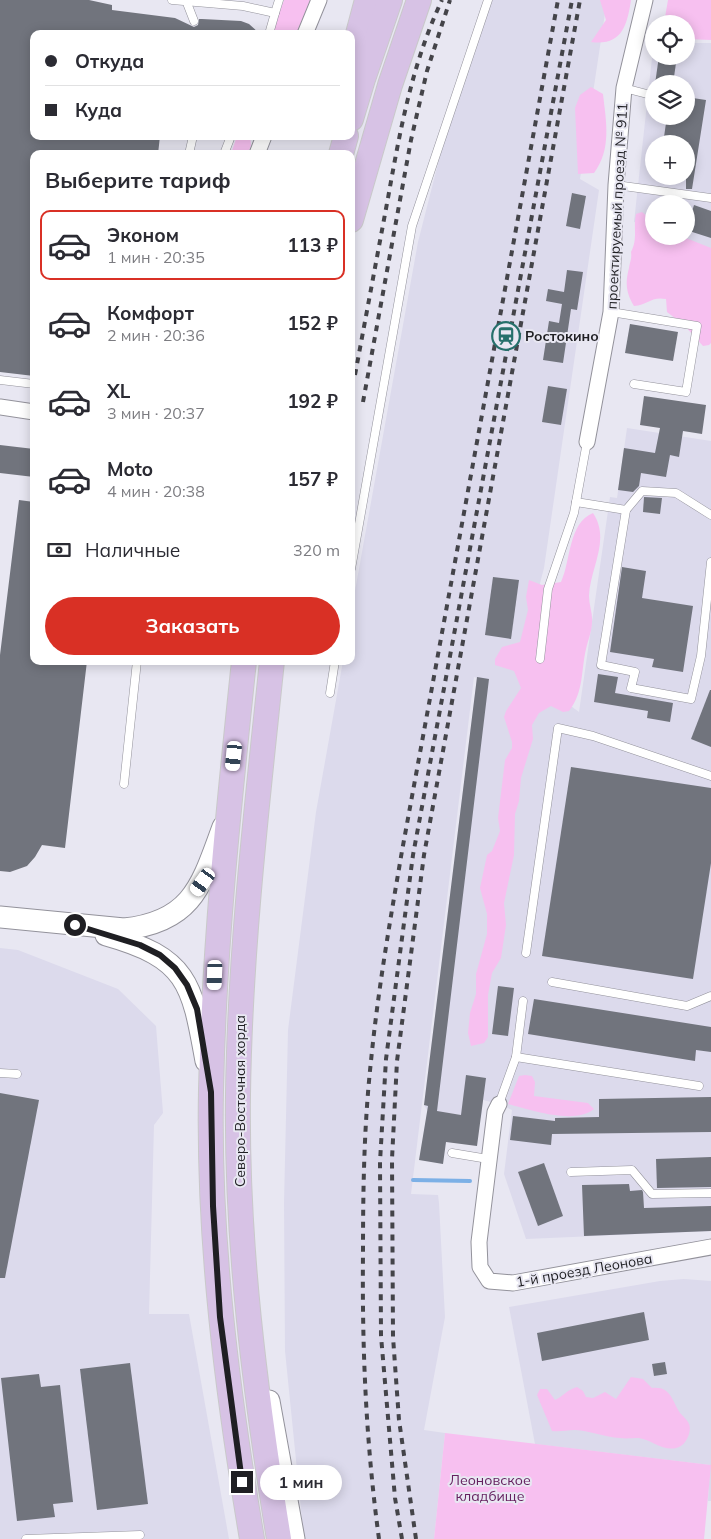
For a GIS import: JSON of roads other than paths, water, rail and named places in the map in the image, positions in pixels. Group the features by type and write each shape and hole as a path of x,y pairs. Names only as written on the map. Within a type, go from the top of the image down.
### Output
{"main road":[{"path":"355,45 367,0"},
{"path":"355,106 390,0"},
{"path":"355,206 390,85 419,0"},
{"name":"Северо-Восточная хорда","path":"244,665 228,813 215,975 211,1092 213,1206 220,1317 236,1443 252,1539"},
{"name":"Северо-Восточная хорда","path":"272,665 253,834 241,978 238,1096 241,1223 250,1336 261,1430 279,1539"},
{"path":"0,917 124,929 141,927 160,921 176,912 189,901 203,882 228,813"},
{"path":"75,925 140,945 160,955 175,968 187,985 197,1009 211,1092"},
{"path":"244,1269 294,1539"}],"street":[{"path":"307,30 319,0"},
{"name":"проектируемый проезд № 911","path":"587,442 611,312 616,185 624,88 645,0"},
{"path":"0,407 30,411"},
{"name":"1-й проезд Леонова","path":"499,1104 495,1112 488,1159 479,1242 480,1267 489,1281 513,1283 711,1247"}],"lane":[{"path":"172,0 187,3 243,6 275,13"},
{"path":"270,30 279,0"},
{"path":"355,547 412,226 488,0"},
{"path":"187,3 194,21"},
{"path":"624,88 645,93"},
{"path":"616,185 711,198"},
{"path":"611,312 697,326 686,392 634,384"},
{"path":"0,380 30,384"},
{"path":"540,659 548,589 576,502 587,442"},
{"path":"711,515 676,493 642,491 626,510 601,665 634,672 631,688 690,699 701,656 711,562"},
{"path":"576,502 626,510"},
{"path":"124,784 137,665"},
{"path":"330,693 334,665"},
{"path":"526,953 558,728 593,736 711,776"},
{"path":"552,982 687,1006 711,996"},
{"path":"499,1104 516,1057 523,1001"},
{"path":"516,1057 699,1086"},
{"path":"0,1072 17,1074"},
{"path":"452,1153 488,1159"},
{"path":"571,1172 632,1170 652,1194 711,1193"},
{"path":"26,1539 140,1535"}],"waterway":[{"path":"413,1180 470,1181"}],"railway":[{"path":"355,375 408,98 423,48 442,0"},
{"path":"363,402 411,140 427,71 450,0"},
{"path":"379,1539 368,1432 364,1361 363,1289 365,1133 374,1034 402,851 558,0"},
{"path":"402,1539 395,1498 381,1336 380,1162 386,1059 413,855 572,0"},
{"path":"416,1539 399,1420 393,1337 392,1159 397,1061 424,855 580,0"}],"place":[{"name":"Ростокино","path":"506,336"}],"park label":[{"name":"Леоновское кладбище","path":"490,1488"}]}
